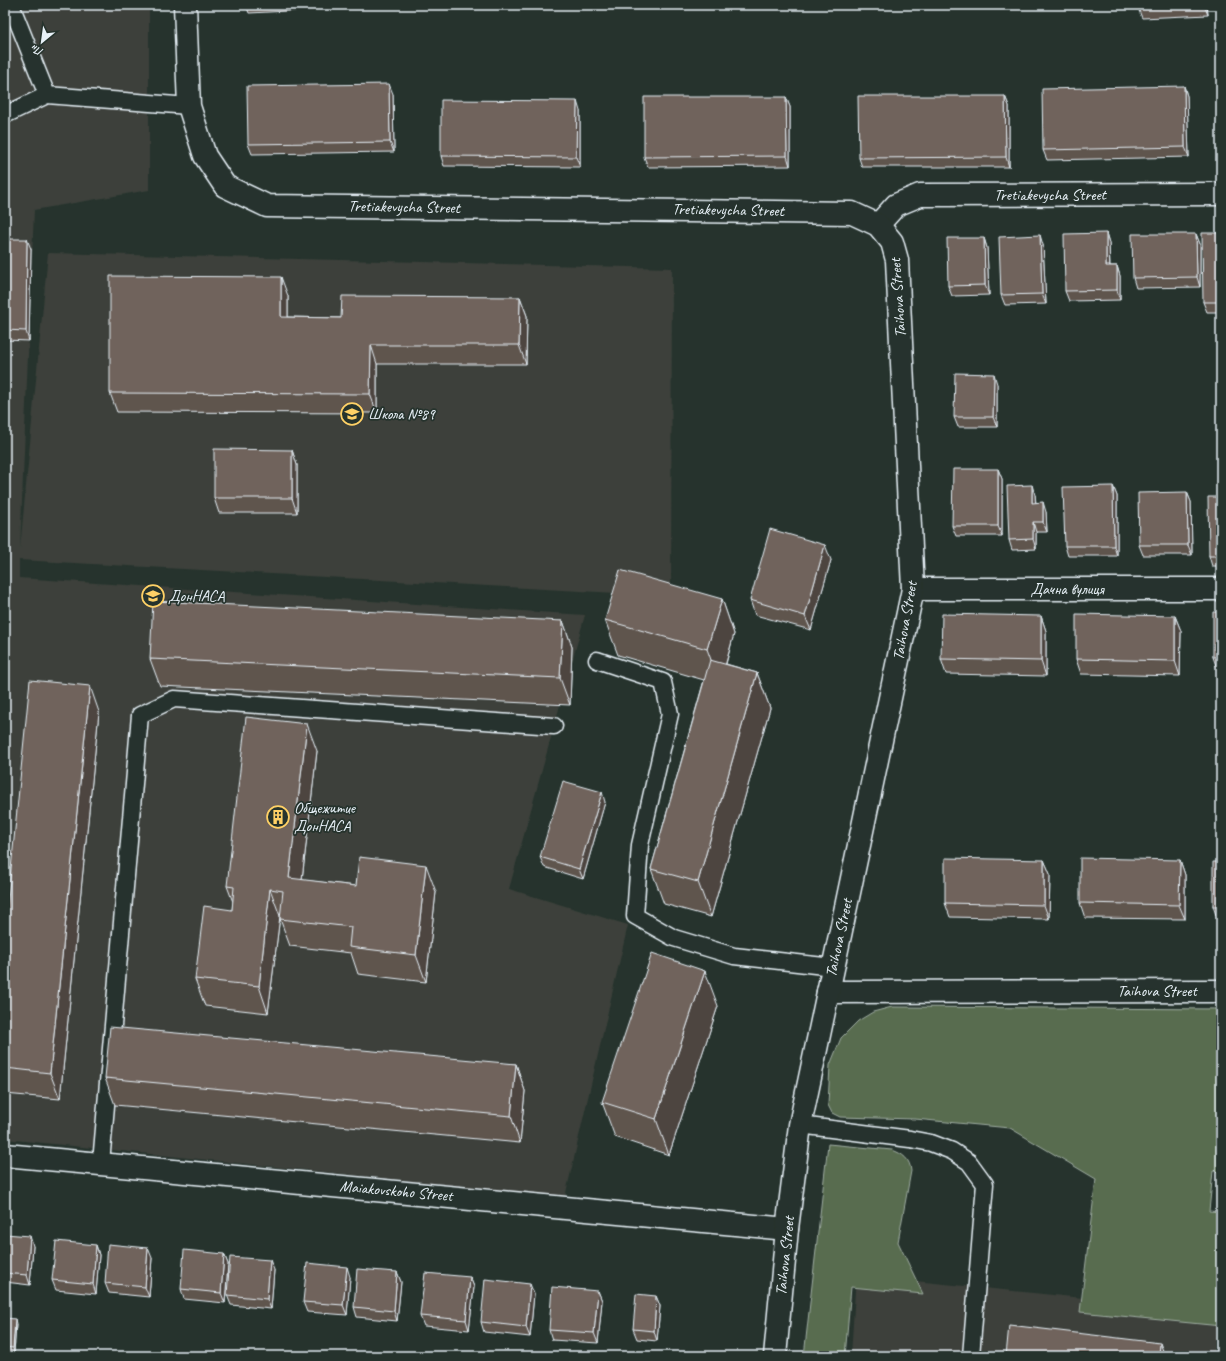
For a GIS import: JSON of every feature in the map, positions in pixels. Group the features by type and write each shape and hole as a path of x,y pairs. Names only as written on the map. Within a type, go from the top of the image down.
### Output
{"street":[{"path":"185,5 189,106"},
{"name":"Tretiakevycha Street","path":"189,106 205,156 225,186 267,206 833,212 852,213 878,225 896,205 920,195 1221,194"},
{"name":"Taihova Street","path":"775,1356 787,1229 800,1125 913,589 897,260 892,242 878,225"},
{"name":"Дачна вулиця","path":"913,589 1221,589"},
{"name":"Taihova Street","path":"828,992 1221,991"},
{"name":"Maiakovskoho Street","path":"5,1154 787,1229"}],"lane":[{"path":"11,5 47,95"},
{"path":"5,115 47,95 189,106"},
{"path":"597,660 663,682 670,714 640,845 635,916 674,938 734,956 833,967"},
{"path":"101,1163 140,715 174,699 554,726"},
{"path":"800,1125 931,1143 952,1151 969,1162 985,1184 971,1356"}],"shaded area":[{"name":"ДонНАСА","path":"5,5 149,5 149,190 34,210 20,549 48,253 672,268 671,596 19,560 19,578 585,615 509,889 628,925 565,1197 5,1139"},
{"path":"856,1275 1221,1312 1221,1356 851,1356"}],"green space":[{"path":"892,1007 1221,1009 1221,1172 1213,1171 1209,1211 1221,1212 1221,1326 1080,1312 1096,1179 1010,1128 915,1119 840,1117 832,1113 828,1105 830,1065 841,1038 858,1021 873,1012"},
{"path":"828,1144 892,1150 903,1155 909,1163 911,1171 898,1242 923,1294 851,1287 845,1356 804,1356"}],"building":[{"path":"1138,5 1204,5 1138,8"},
{"path":"389,84 390,142 248,144 247,86"},
{"path":"1184,86 1185,147 1043,150 1042,89"},
{"path":"858,96 1005,96 1006,157 859,158"},
{"path":"644,97 786,97 787,156 644,157"},
{"path":"441,100 577,101 576,157 441,156"},
{"path":"1106,233 1106,266 1117,266 1117,290 1065,291 1064,234"},
{"path":"1202,233 1221,233 1221,302 1203,302"},
{"path":"1132,234 1196,234 1197,277 1133,278"},
{"path":"1040,235 1042,294 1001,295 999,237"},
{"path":"947,238 984,238 985,285 948,286"},
{"path":"5,239 27,239 26,331 5,330"},
{"path":"110,276 281,277 281,317 341,318 342,296 520,297 519,345 371,345 370,394 110,393"},
{"path":"955,373 994,374 993,417 954,417"},
{"path":"214,449 292,450 292,498 214,498"},
{"path":"953,469 998,469 998,526 952,526"},
{"path":"1032,485 1032,503 1043,502 1043,522 1033,522 1033,539 1009,540 1007,486"},
{"path":"1113,486 1114,546 1065,546 1063,487"},
{"path":"1187,492 1188,545 1139,545 1138,493"},
{"path":"1208,497 1221,497 1221,556 1209,556"},
{"path":"770,529 825,545 805,616 750,600"},
{"path":"620,570 722,599 707,649 605,620"},
{"path":"153,601 563,621 560,678 150,659"},
{"path":"1213,612 1221,612 1221,657 1213,657"},
{"path":"942,614 1041,616 1041,661 941,659"},
{"path":"1076,614 1175,616 1175,661 1076,659"},
{"path":"710,660 757,673 698,882 651,869"},
{"path":"30,680 90,686 50,1073 5,1068 5,929"},
{"name":"Общежитие ДонНАСА","path":"246,717 307,724 289,878 356,886 359,857 426,865 416,955 349,947 351,927 280,919 283,891 270,889 259,986 195,979 204,906 232,910 234,887 227,886"},
{"path":"563,781 602,792 579,869 540,857"},
{"path":"945,858 1044,860 1044,905 945,903"},
{"path":"1080,858 1180,860 1179,905 1080,903"},
{"path":"1213,862 1221,862 1221,906 1213,906"},
{"path":"652,953 705,971 656,1119 602,1102"},
{"path":"110,1027 516,1064 511,1116 105,1078"},
{"path":"5,1234 30,1236 27,1275 5,1273"},
{"path":"56,1241 96,1245 93,1284 52,1280"},
{"path":"108,1244 148,1248 145,1287 105,1283"},
{"path":"184,1250 224,1254 221,1293 181,1289"},
{"path":"230,1257 270,1260 267,1299 227,1295"},
{"path":"307,1263 347,1267 343,1305 303,1302"},
{"path":"357,1269 397,1272 394,1311 354,1307"},
{"path":"425,1273 470,1277 466,1320 420,1316"},
{"path":"485,1279 530,1284 526,1327 481,1322"},
{"path":"552,1287 598,1291 594,1333 549,1330"},
{"path":"636,1294 656,1296 654,1331 633,1329"},
{"path":"5,1318 15,1319 13,1348 5,1347"},
{"path":"1009,1325 1160,1343 1159,1356 1006,1356"}],"place":[{"name":"Школа №89","path":"352,414"},
{"name":"ДонНАСА","path":"153,596"},
{"name":"Общежитие ДонНАСА","path":"278,817"}]}
